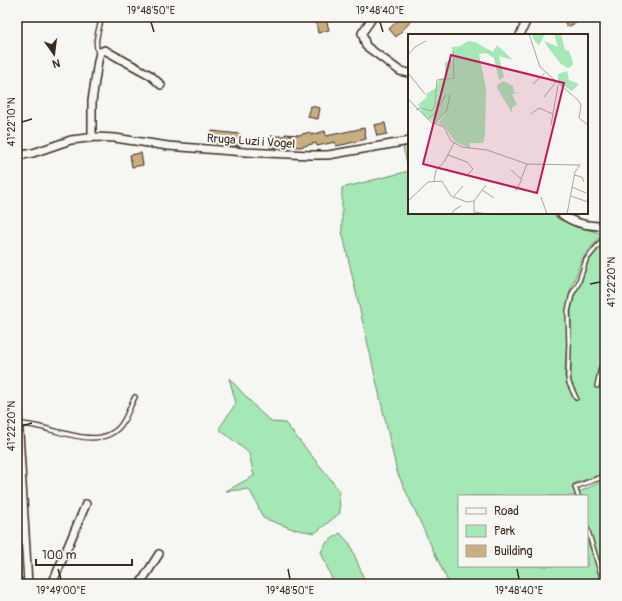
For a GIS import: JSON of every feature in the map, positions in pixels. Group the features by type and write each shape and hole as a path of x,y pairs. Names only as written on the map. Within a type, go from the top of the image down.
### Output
{"street":[{"path":"373,17 362,33 366,46 400,71 408,73"},
{"path":"520,34 528,17"},
{"path":"92,137 92,101 99,55 103,51 108,52 150,75 161,85"},
{"name":"Rruga Luzi i Vogel","path":"17,156 33,153 71,140 92,137 115,138 168,146 311,155 343,152 408,141"},
{"path":"561,214 577,223 593,226 605,226"},
{"path":"17,400 28,584"},
{"path":"52,584 86,504"},
{"path":"140,584 159,554"},
{"path":"17,581 23,584"}],"lane":[{"path":"99,55 96,46 102,17"},
{"path":"576,398 569,383 568,377 568,311 572,294 578,284 586,260 605,237"},
{"path":"597,386 601,368 605,363"},
{"path":"19,424 34,425 78,437 99,437 111,433 121,426 134,397"},
{"path":"578,495 575,487 605,476"},
{"path":"588,531 604,584"}],"green space":[{"path":"408,145 408,167 403,147"},
{"path":"408,171 408,214 554,214 558,219 602,234 582,259 570,291 565,377 573,388 571,380 571,311 574,296 581,283 589,258 605,240 605,473 573,484 577,493 605,480 605,584 449,584 397,472 342,231 342,188"},
{"path":"229,378 260,412 272,422 285,423 339,491 340,513 315,533 293,529 263,518 249,489 226,491 254,476 249,453 219,429 236,403"},
{"path":"340,533 350,544 366,584 334,584 321,552 326,543"}],"building":[{"path":"401,17 415,17 396,37 389,29"},
{"path":"563,17 575,17 578,22 567,27"},
{"path":"326,19 329,30 318,33 316,21"},
{"path":"311,106 320,108 318,119 308,117"},
{"path":"385,123 387,134 377,136 374,125"},
{"path":"364,128 366,139 346,144 336,146 335,142 317,146 316,143 300,147 270,147 271,136 285,136 285,134 299,135 310,132 311,135 325,131 326,136"},
{"path":"212,131 240,134 240,146 210,142"},
{"path":"141,153 143,165 132,167 130,155"}]}
